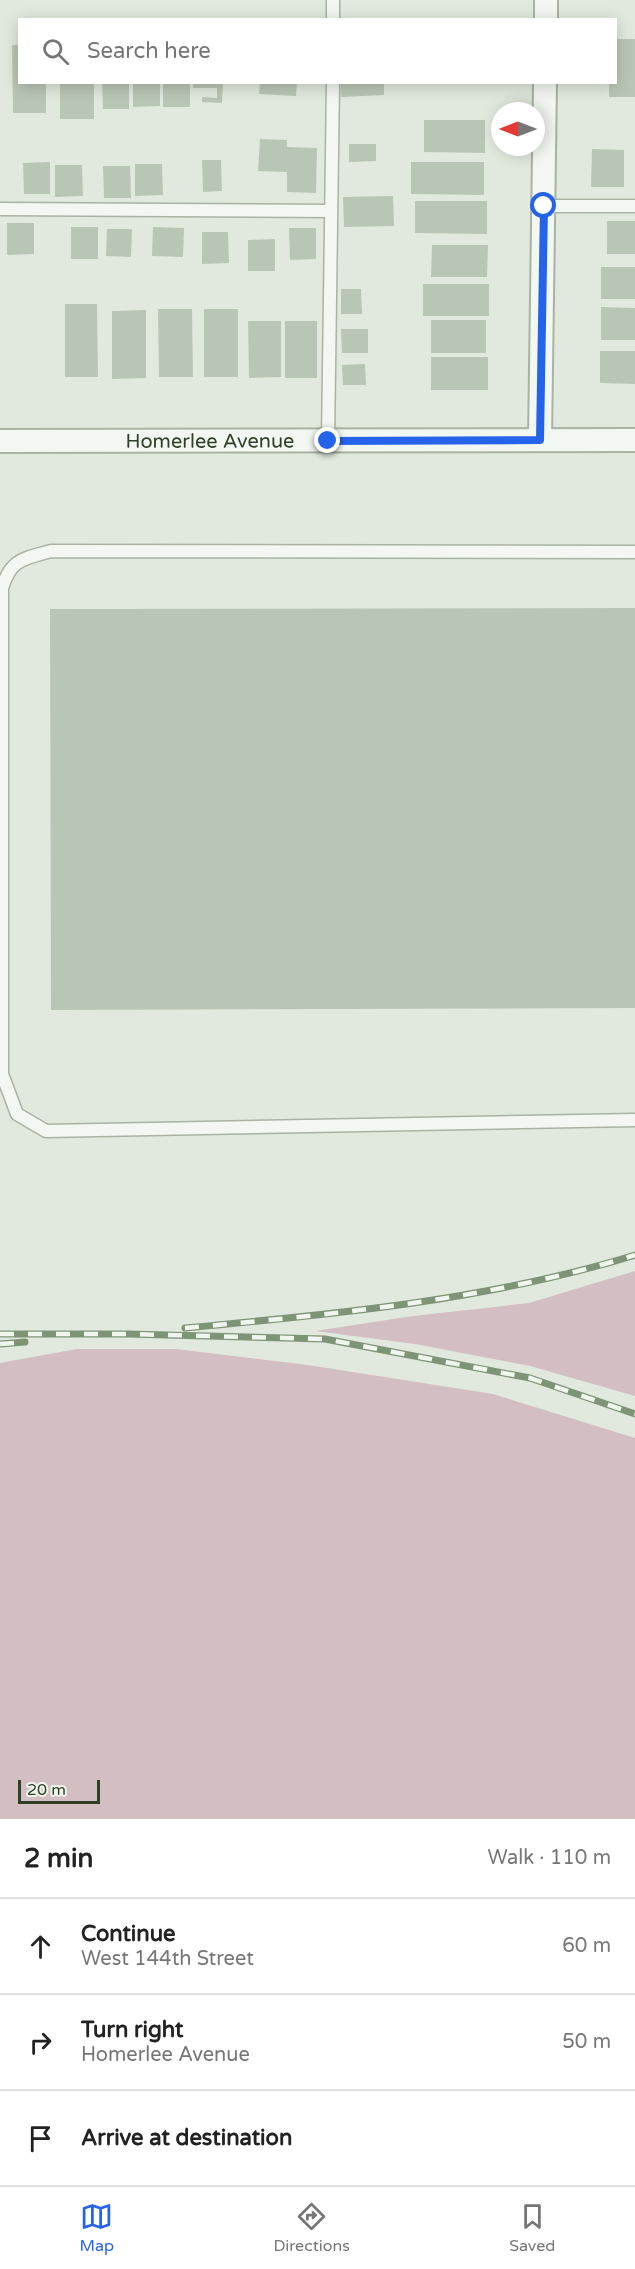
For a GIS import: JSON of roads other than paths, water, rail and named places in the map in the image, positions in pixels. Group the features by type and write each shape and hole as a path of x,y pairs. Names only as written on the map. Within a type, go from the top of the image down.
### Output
{"street":[{"path":"546,0 546,18"},
{"path":"540,440 545,84"},
{"name":"Homerlee Avenue","path":"0,441 635,440"}],"lane":[{"path":"333,0 333,18"},
{"path":"328,441 333,84"},
{"path":"544,206 635,206"},
{"path":"0,209 331,211"},
{"path":"635,552 51,551 26,558 8,570 2,588 2,1074 17,1114 46,1131 635,1120"}],"railway":[{"path":"185,1328 355,1311 468,1294 580,1270 635,1255"},
{"path":"0,1334 128,1334 325,1339 530,1378 635,1414"},
{"path":"0,1344 25,1342"}]}
